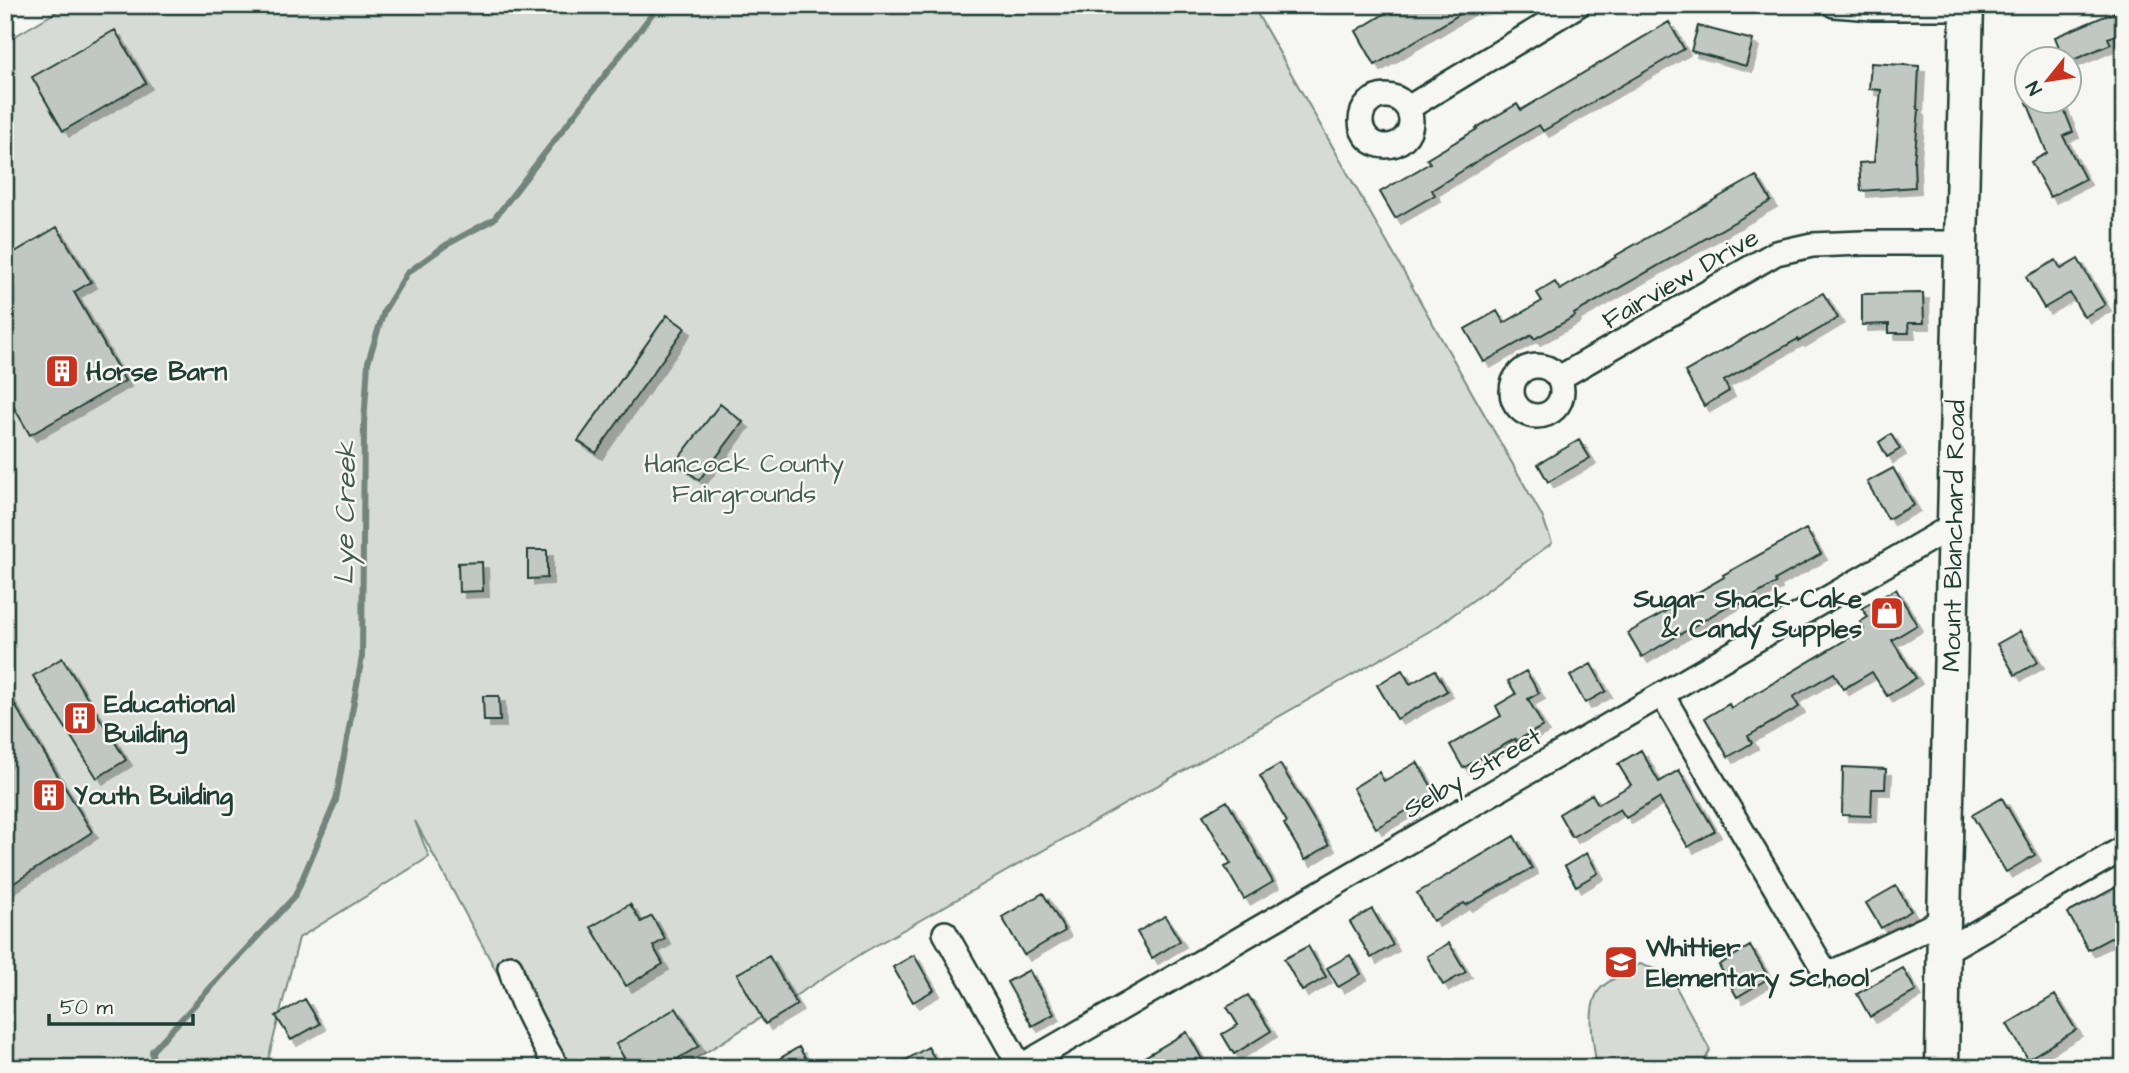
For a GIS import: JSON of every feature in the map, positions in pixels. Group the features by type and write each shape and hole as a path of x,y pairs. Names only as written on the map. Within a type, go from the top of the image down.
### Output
{"main road":[{"name":"Mount Blanchard Road","path":"1942,1068 1967,7"}],"street":[{"path":"1408,108 1578,5"},
{"path":"1833,5 1887,8 1967,7"},
{"name":"Fairview Drive","path":"1559,378 1776,253 1812,246 1863,243 1961,243"},
{"name":"Selby Street","path":"1020,1067 1954,525"},
{"path":"1662,695 1827,975 1944,936 2124,848"},
{"path":"945,933 1020,1067"},
{"path":"510,967 527,1014 557,1068"}],"green space":[{"name":"Hancock County Fairgrounds","path":"68,5 1258,5 1254,8 1542,516 1552,543 1435,628 866,951 681,1068 549,1068 415,821 429,857 299,938 266,1068 5,1068 5,42"},
{"path":"1640,964 1669,974 1710,1050 1701,1068 1597,1068 1592,1026 1596,994 1610,981"}],"building":[{"path":"1410,5 1475,5 1375,65 1356,31 1394,8 1397,13"},
{"path":"2124,8 2124,32 2108,38 2111,44 2084,55 2084,46 2059,46 2055,37"},
{"path":"1669,22 1684,49 1543,131 1539,125 1484,157 1432,190 1435,195 1395,218 1380,192 1430,163 1427,159 1476,128 1517,104 1521,110"},
{"path":"1698,26 1753,40 1746,66 1691,51"},
{"path":"115,30 146,83 63,131 32,77"},
{"path":"1871,63 1919,66 1915,187 1861,191 1859,163 1874,162 1881,90 1869,89"},
{"path":"2032,116 2067,116 2073,132 2063,136 2085,179 2050,197 2031,162 2047,153"},
{"path":"1756,176 1771,201 1534,339 1532,335 1484,362 1465,329 1497,311 1504,323 1542,301 1537,293 1555,282 1560,290"},
{"path":"57,227 91,282 74,292 125,381 30,435 5,392 5,258"},
{"path":"2078,259 2105,305 2084,317 2070,293 2044,308 2026,277 2056,260 2061,269"},
{"path":"1823,293 1838,318 1724,381 1729,391 1704,406 1685,372"},
{"path":"1923,293 1924,323 1908,323 1909,333 1889,333 1889,324 1862,325 1862,294"},
{"path":"667,315 685,328 596,453 578,441"},
{"path":"720,404 743,422 699,480 676,462"},
{"path":"1891,434 1900,449 1887,457 1879,442"},
{"path":"1579,440 1590,458 1548,482 1538,464"},
{"path":"1893,468 1914,505 1888,519 1867,482"},
{"path":"1806,529 1821,554 1740,604 1738,600 1642,657 1628,633 1724,577 1723,575"},
{"path":"528,550 547,550 547,578 528,579"},
{"path":"482,562 483,591 459,592 458,563"},
{"path":"1896,589 1917,625 1892,640 1916,678 1887,696 1872,672 1843,689 1834,673 1793,697 1799,707 1748,736 1752,743 1728,757 1705,718 1729,704 1731,708 1864,629 1860,622 1868,617 1862,608"},
{"path":"2020,631 2038,662 2015,675 1997,644"},
{"name":"Educational Building","path":"62,658 126,760 97,778 33,676"},
{"path":"1591,664 1606,691 1585,703 1570,676"},
{"path":"1402,670 1410,684 1435,670 1447,691 1397,719 1377,685"},
{"path":"1526,671 1539,693 1528,699 1543,726 1463,768 1450,745 1501,716 1496,706 1516,694 1508,681"},
{"path":"5,689 92,832 5,889"},
{"path":"483,696 499,696 500,721 484,721"},
{"path":"1641,750 1659,782 1679,770 1715,831 1688,847 1659,798 1626,818 1620,809 1572,837 1559,814 1592,794 1598,804 1631,785 1618,764"},
{"path":"1417,762 1436,794 1376,828 1353,788 1379,772 1384,781"},
{"path":"1280,764 1329,845 1305,860 1260,776"},
{"path":"1843,767 1886,769 1885,789 1872,789 1871,816 1842,815"},
{"path":"2002,798 2035,855 2006,872 1972,815"},
{"path":"1227,801 1273,882 1244,899 1225,867 1231,864 1203,815"},
{"path":"1514,836 1532,868 1433,921 1417,893"},
{"path":"1587,853 1598,873 1576,886 1565,866"},
{"path":"2124,883 2124,931 2088,950 2068,913"},
{"path":"1896,886 1911,911 1881,928 1866,903"},
{"path":"1043,893 1065,931 1024,955 1002,917"},
{"path":"630,904 641,922 652,916 665,939 653,946 663,964 626,986 591,927"},
{"path":"1372,909 1393,945 1371,958 1350,922"},
{"path":"1165,916 1180,941 1152,958 1137,932"},
{"path":"1449,943 1466,972 1443,985 1427,956"},
{"path":"1308,946 1326,977 1302,991 1284,959"},
{"path":"1750,946 1769,978 1737,997 1719,965"},
{"path":"914,955 934,990 913,1002 893,967"},
{"path":"1350,955 1361,974 1338,987 1327,968"},
{"path":"769,956 797,1005 765,1024 737,974"},
{"path":"1903,968 1916,991 1870,1017 1857,994"},
{"path":"1029,970 1054,1014 1032,1026 1007,982"},
{"path":"1248,995 1271,1031 1234,1054 1222,1034 1238,1025 1227,1007"},
{"path":"2055,995 2076,1030 2028,1059 2007,1024"},
{"path":"305,999 320,1024 291,1040 276,1016"},
{"path":"676,1008 699,1046 662,1068 630,1068 616,1044"},
{"path":"1187,1032 1207,1068 1126,1068"},
{"path":"799,1047 811,1068 764,1068"},
{"path":"928,1047 940,1068 892,1068"}],"waterway":[{"name":"Lye Creek","path":"153,1068 152,1051 295,896 336,800 362,657 364,424 368,362 384,311 407,273 446,245 494,219 659,5"}],"place":[{"name":"Horse Barn","path":"62,371"},
{"name":"Sugar Shack Cake & Candy Supples","path":"1887,613"},
{"name":"Educational Building","path":"80,718"},
{"name":"Youth Building","path":"49,795"},
{"name":"Whittier Elementary School","path":"1621,962"}]}
